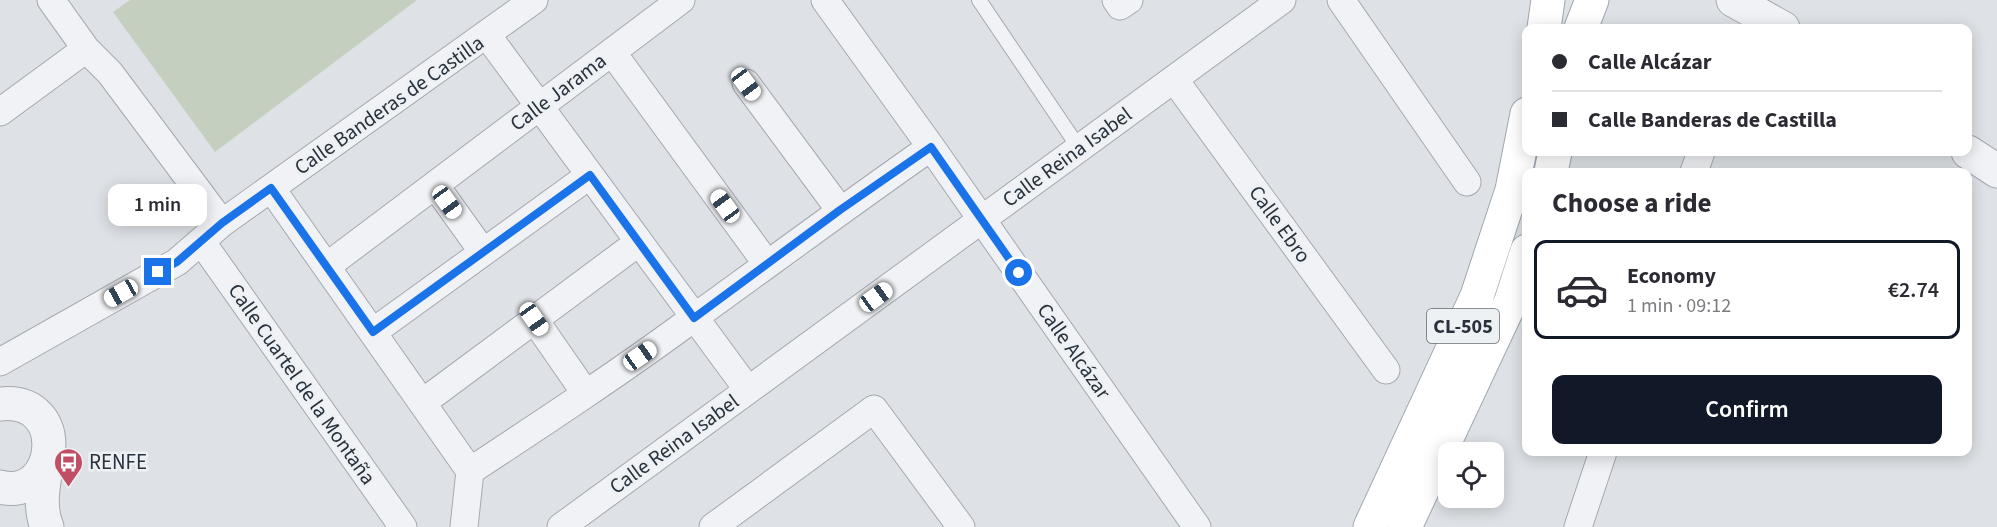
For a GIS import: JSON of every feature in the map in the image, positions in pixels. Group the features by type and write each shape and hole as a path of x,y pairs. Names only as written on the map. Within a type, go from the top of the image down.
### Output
{"main road":[{"path":"1545,24 1548,0"},
{"path":"1583,24 1592,0"},
{"name":"CL-505","path":"1370,527 1477,296 1512,190 1522,139"},
{"name":"CL-505","path":"1405,527 1511,301 1522,267"}],"street":[{"path":"51,0 86,49 110,73 222,223"},
{"name":"Calle Banderas de Castilla","path":"0,362 177,262 222,223 534,0"},
{"name":"Calle Jarama","path":"327,266 681,0"},
{"name":"Calle Alcázar","path":"825,0 931,147 1197,527"},
{"name":"Calle Reina Isabel","path":"561,527 1282,0"},
{"path":"1341,0 1467,182"},
{"path":"1733,0 1762,15"},
{"path":"487,35 747,390"},
{"path":"0,112 86,49"},
{"path":"612,52 767,264"},
{"name":"Calle Ebro","path":"1174,79 1386,370"},
{"path":"746,84 840,210"},
{"path":"470,471 586,394 931,147"},
{"path":"1972,155 1997,171"},
{"path":"373,332 590,175"},
{"path":"435,185 483,252"},
{"path":"271,188 470,471 464,527"},
{"name":"Calle Cuartel de la Montaña","path":"201,241 403,527"},
{"path":"422,403 639,242"},
{"path":"534,319 586,394"},
{"path":"1,400 28,408 39,417 46,428 50,442 42,492 46,525"},
{"path":"713,527 874,409 962,527"},
{"path":"1578,527 1602,456"},
{"path":"3,488 19,487 33,481 43,470 49,457"},
{"path":"3,488 46,525"}],"lane":[{"path":"979,0 1079,148"}],"green space":[{"path":"130,0 417,0 215,152 113,12"}],"place":[{"name":"RENFE","path":"68,488"}],"route":[{"path":"158,272 177,262 222,223 271,188 373,332 590,175 694,318 840,210 931,147 1019,273"}]}
